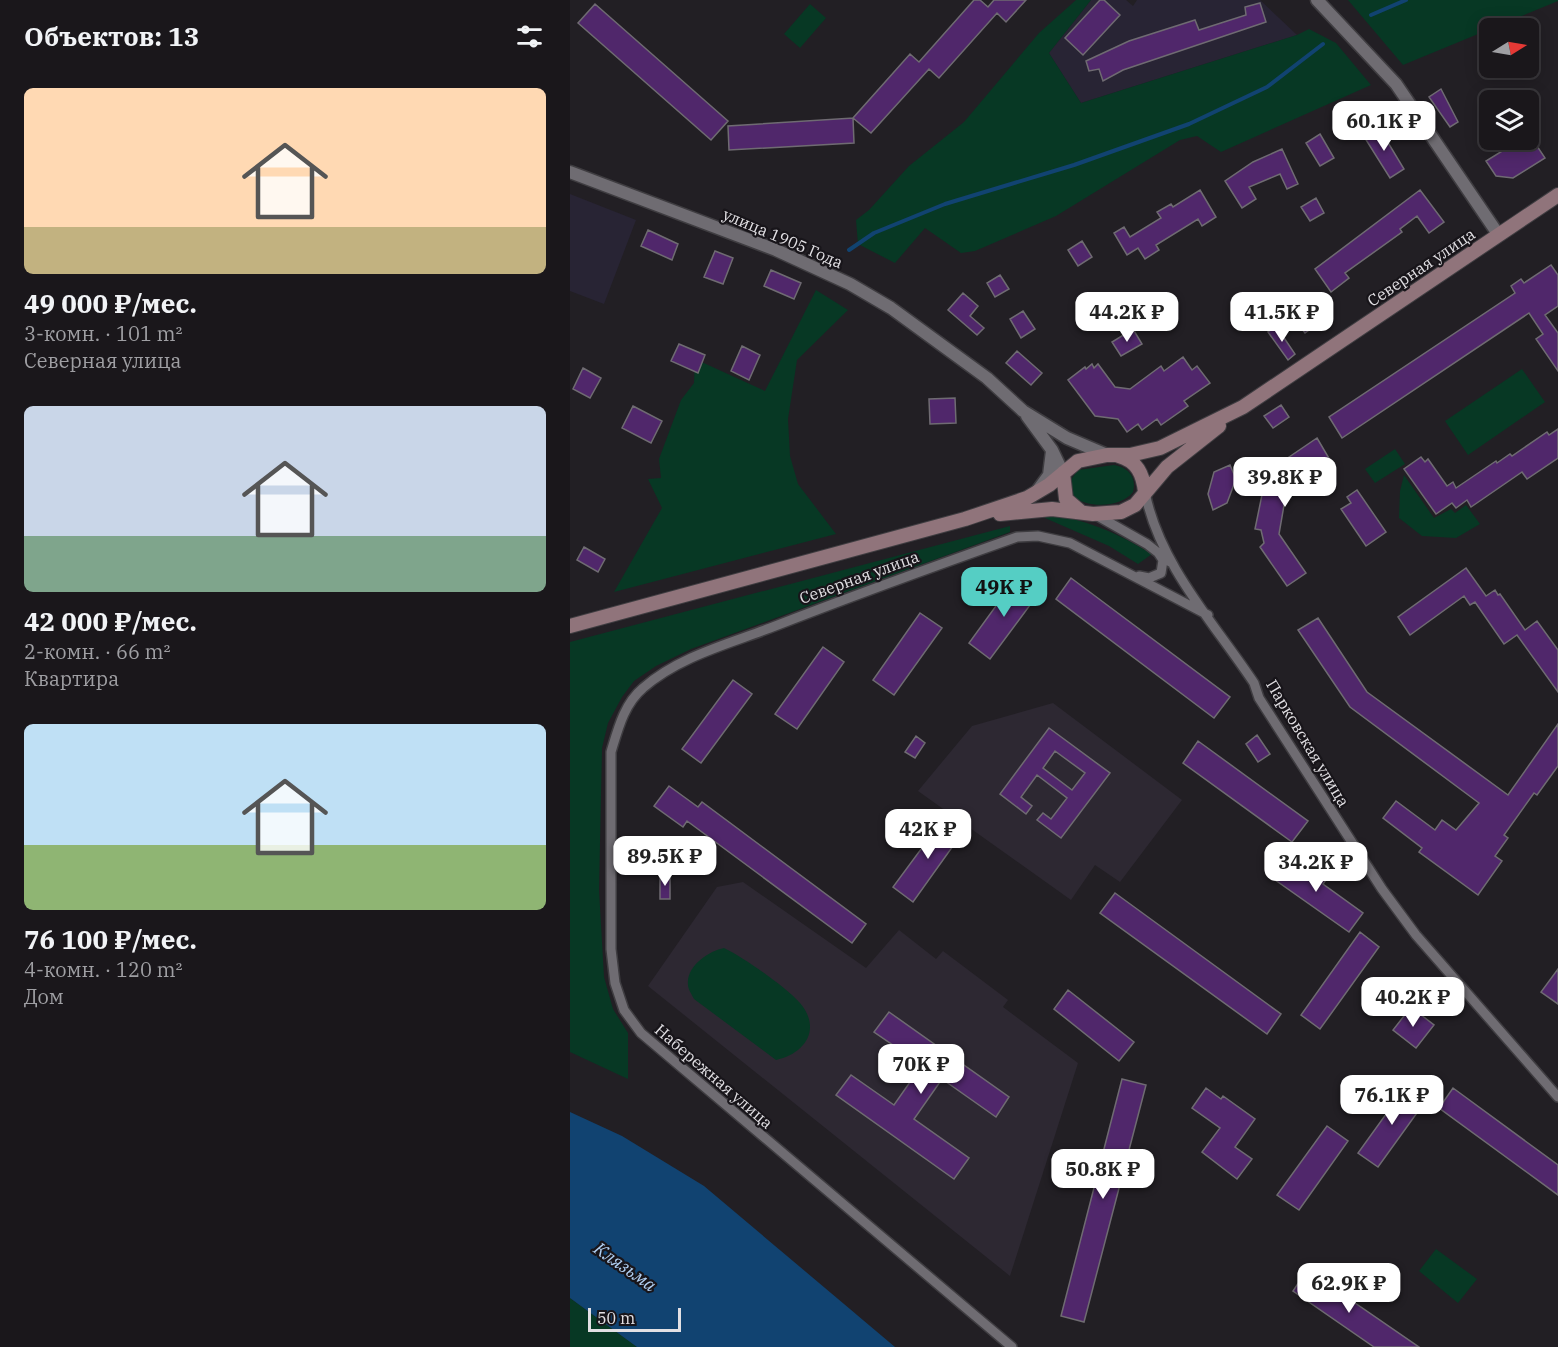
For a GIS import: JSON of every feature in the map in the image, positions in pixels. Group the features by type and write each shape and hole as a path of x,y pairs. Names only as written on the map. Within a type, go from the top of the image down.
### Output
{"main road":[{"name":"Северная улица","path":"965,519 1037,510 1107,514 1130,508 1140,500 1167,467 1243,406 1558,195"},
{"name":"Северная улица","path":"570,626 965,519 1027,498 1049,485 1078,461 1160,448 1243,406"},
{"path":"1112,455 1128,459 1139,470 1145,492"},
{"path":"1063,473 1066,499 1076,510 1089,514"}],"street":[{"path":"1317,0 1396,84 1498,234"},
{"name":"улица 1905 Года","path":"570,172 776,250 850,284 891,308 987,378 1023,411 1052,450 1063,473"},
{"name":"улица 1905 Года","path":"1023,411 1073,441 1112,455"},
{"path":"1036,492 1049,475 1052,450"},
{"name":"Парковская улица","path":"1145,492 1154,524 1174,566 1254,683 1259,698 1382,889 1438,964 1558,1097"},
{"name":"Парковская улица","path":"1089,514 1158,553 1174,566"},
{"name":"Северная улица","path":"619,723 642,688 680,663 816,610 1017,537 1038,537 1070,543 1208,615"},
{"path":"1131,575 1149,578 1157,576 1162,567 1158,553"},
{"name":"Набережная улица","path":"619,723 611,752 610,898 615,983 624,1010 641,1033 1012,1347"}],"shaded area":[{"path":"1091,0 1126,0 1133,6 1137,0 1260,0 1297,35 1081,103 1049,53"},
{"path":"570,194 636,220 604,304 570,291"},
{"path":"1053,703 1182,800 1120,882 1095,865 1071,900 918,791 972,726"},
{"path":"743,882 866,968 899,930 936,959 943,951 1008,1000 1003,1007 1078,1063 1010,1276 648,986 717,887"}],"green space":[{"path":"1076,0 1091,0 1049,53 1081,103 1297,35 1309,29 1336,43 1371,85 1221,152 1197,136 1180,140 1056,216 975,251 961,253 925,228 895,263 858,244 856,220 869,210 909,166 964,122 1039,33"},
{"path":"1348,0 1558,0 1517,18 1479,18 1479,34 1403,65"},
{"path":"810,4 826,18 800,48 784,34"},
{"path":"816,290 848,310 797,360 788,419 790,456 798,484 836,534 614,592 662,508 648,479 661,478 659,459 681,400 694,383 695,359 765,391"},
{"path":"1522,369 1545,402 1468,455 1445,421"},
{"path":"1395,449 1405,464 1375,483 1365,469"},
{"path":"1114,465 1127,470 1132,477 1133,492 1128,497 1105,505 1096,505 1074,497 1070,481 1078,470"},
{"path":"1404,475 1434,518 1451,509 1455,513 1466,505 1480,524 1456,538 1422,536 1399,518 1400,491"},
{"path":"1044,515 1072,519 1100,528 1152,554 1138,564 1109,546 1045,518"},
{"path":"1010,526 1010,532 691,649 656,666 634,681 608,723 602,748 599,890 604,977 613,1009 628,1033 628,1079 570,1052 570,642"},
{"path":"724,948 764,973 800,1003 810,1022 810,1031 802,1046 795,1052 776,1060 694,999 688,987 691,972 705,956"},
{"path":"1436,1249 1477,1279 1458,1303 1419,1271"},
{"path":"570,1298 637,1347 570,1347"}],"water":[{"name":"Клязьма","path":"570,1112 622,1136 704,1186 895,1347 637,1347 570,1298"}],"building":[{"path":"974,0 980,0 988,7 994,0 1026,0 1006,22 997,13 939,78 929,69 871,133 853,118 910,54 919,62"},
{"path":"1100,0 1104,0 1120,15 1083,55 1065,38"},
{"path":"1260,3 1266,22 1123,70 1103,81 1099,69 1089,71 1086,61 1129,41 1195,20 1199,30 1246,15 1245,7"},
{"path":"595,4 728,121 711,140 578,23"},
{"path":"1441,89 1458,122 1450,127 1429,97"},
{"path":"853,118 854,143 729,150 728,126"},
{"path":"1378,126 1404,169 1390,178 1363,135"},
{"path":"1320,134 1334,158 1320,166 1306,143"},
{"path":"1282,149 1298,184 1287,189 1280,174 1249,187 1256,199 1242,208 1225,181 1253,162"},
{"path":"1539,149 1545,158 1513,178 1496,176 1486,161 1504,150"},
{"path":"1200,190 1216,217 1202,226 1198,219 1156,245 1159,250 1145,259 1138,248 1127,255 1114,233 1124,227 1130,237 1161,218 1157,212 1171,204 1173,207"},
{"path":"1420,190 1444,222 1429,233 1417,216 1400,229 1402,232 1345,273 1349,278 1331,292 1315,269"},
{"path":"1316,198 1324,213 1310,221 1301,207"},
{"path":"648,230 678,244 672,260 641,246"},
{"path":"1082,241 1092,257 1078,266 1068,250"},
{"path":"715,251 733,258 723,284 704,277"},
{"path":"1551,265 1558,275 1558,306 1545,315 1558,333 1558,371 1536,339 1543,334 1529,313 1342,438 1329,417 1515,293 1511,286 1521,279 1524,283"},
{"path":"771,270 801,283 794,299 764,286"},
{"path":"1000,275 1009,289 995,297 987,283"},
{"path":"963,293 978,306 970,316 984,328 977,335 948,310"},
{"path":"1303,306 1316,325 1305,333 1291,314"},
{"path":"1023,311 1035,329 1021,338 1010,319"},
{"path":"1276,326 1295,354 1288,360 1268,332"},
{"path":"1133,329 1142,344 1121,356 1112,342"},
{"path":"679,344 705,355 698,373 671,361"},
{"path":"742,346 760,355 749,380 731,371"},
{"path":"1017,351 1042,373 1031,385 1006,363"},
{"path":"1183,357 1192,370 1197,366 1210,383 1184,401 1188,406 1161,425 1157,419 1142,430 1138,424 1127,432 1118,419 1095,416 1068,380 1085,367 1086,369 1092,364 1094,368 1098,364 1115,387 1130,389 1161,366 1164,371"},
{"path":"583,368 601,378 590,398 573,389"},
{"path":"955,398 956,423 930,424 929,399"},
{"path":"1281,405 1289,417 1273,428 1264,416"},
{"path":"633,406 662,421 651,443 622,428"},
{"path":"1558,429 1558,458 1527,479 1522,472 1471,507 1467,500 1456,508 1452,503 1436,514 1404,469 1421,457 1425,462 1428,459 1447,486 1453,482 1456,488 1496,461 1497,463 1510,454 1512,456 1547,432 1549,435"},
{"path":"1317,438 1330,460 1287,488 1279,534 1306,573 1287,586 1260,547 1264,543 1261,530 1255,529 1264,485 1270,483 1276,474 1273,468"},
{"path":"1230,465 1236,479 1227,503 1213,510 1208,494 1214,472"},
{"path":"1357,490 1386,532 1366,546 1341,509 1351,503 1347,497"},
{"path":"584,547 605,559 598,572 577,560"},
{"path":"1466,568 1486,596 1495,590 1498,595 1500,594 1525,630 1537,621 1558,650 1558,692 1517,635 1504,644 1475,602 1470,605 1464,596 1410,635 1398,617"},
{"path":"1017,577 1039,593 990,659 969,643"},
{"path":"1071,578 1230,697 1214,718 1056,599"},
{"path":"920,613 942,628 894,695 873,680"},
{"path":"1318,618 1367,692 1508,795 1558,724 1558,766 1537,795 1534,793 1504,835 1508,838 1495,856 1502,861 1478,895 1419,852 1422,848 1383,818 1396,801 1435,830 1442,820 1456,830 1479,803 1350,707 1298,630"},
{"path":"823,647 844,662 797,729 775,714"},
{"path":"733,680 752,694 701,763 682,749"},
{"path":"1049,728 1110,773 1061,838 1037,820 1043,813 1051,819 1067,798 1037,775 1021,797 1032,806 1026,814 1000,794","holes":["1055,751 1085,773 1072,790 1043,768"]},
{"path":"1257,735 1270,754 1258,762 1246,744"},
{"path":"916,736 925,743 915,758 905,752"},
{"path":"1198,741 1308,821 1292,842 1183,763"},
{"path":"669,786 698,807 702,802 866,924 852,943 687,821 683,827 654,806"},
{"path":"944,818 963,832 913,902 893,887"},
{"path":"1282,855 1314,878 1321,868 1330,874 1323,884 1363,913 1349,932 1268,875"},
{"path":"660,874 670,874 670,899 660,899"},
{"path":"1115,893 1281,1014 1267,1034 1100,913"},
{"path":"1360,932 1379,947 1320,1029 1301,1015"},
{"path":"1558,969 1558,1004 1541,992"},
{"path":"1068,990 1134,1042 1119,1061 1054,1009"},
{"path":"1411,1007 1434,1025 1416,1048 1393,1030"},
{"path":"889,1012 1009,1097 996,1117 942,1079 914,1119 969,1158 954,1179 836,1095 851,1075 894,1105 922,1065 874,1032"},
{"path":"1122,1079 1146,1085 1084,1322 1061,1316"},
{"path":"1407,1085 1427,1099 1378,1167 1358,1153"},
{"path":"1206,1088 1221,1099 1223,1096 1255,1119 1235,1147 1252,1159 1237,1179 1202,1152 1220,1128 1192,1108"},
{"path":"1453,1088 1558,1165 1558,1195 1439,1108"},
{"path":"1327,1126 1348,1141 1299,1210 1277,1195"},
{"path":"1307,1270 1419,1347 1374,1347 1293,1291"}],"waterway":[{"path":"1371,15 1406,0"},
{"path":"849,250 874,233 945,204 1074,165 1189,124 1267,87 1323,44"}]}
